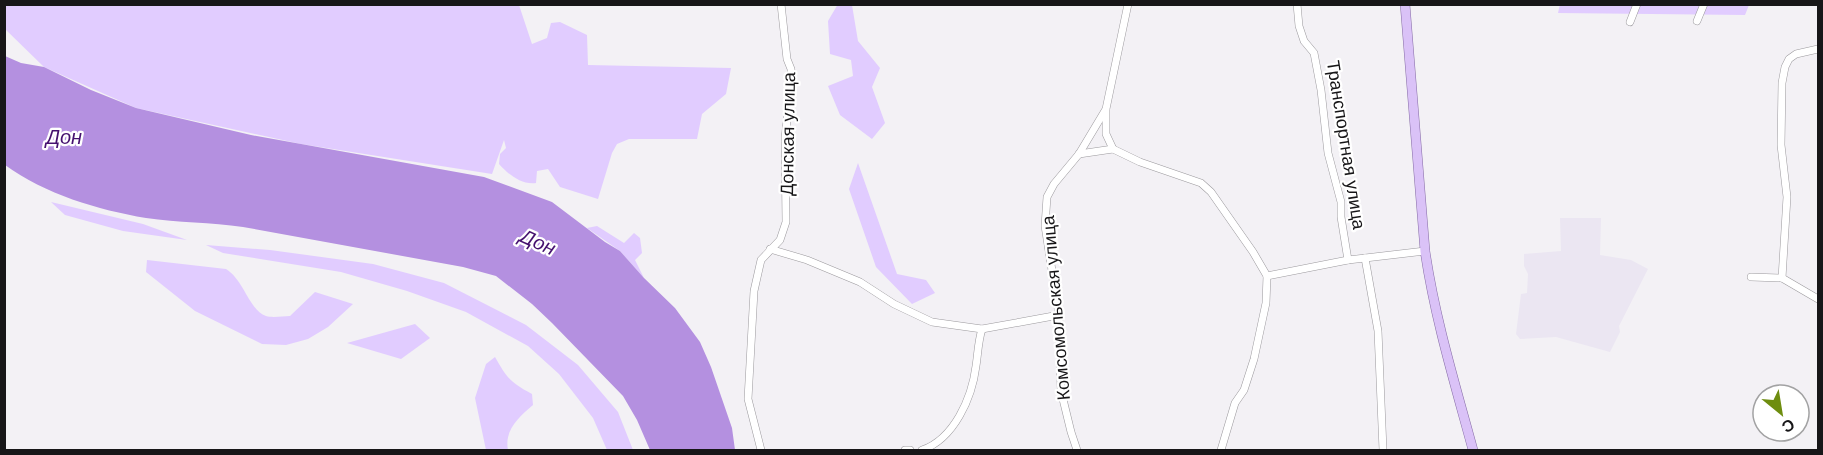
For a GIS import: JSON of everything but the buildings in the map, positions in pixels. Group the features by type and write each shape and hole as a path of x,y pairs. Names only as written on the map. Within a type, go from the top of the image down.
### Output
{"main road":[{"path":"1405,4 1430,288 1444,349 1473,450"}],"street":[{"name":"Донская улица","path":"761,450 748,399 754,291 761,260 780,240 786,222 785,138 792,77 787,59 781,4"},
{"name":"Комсомольская улица","path":"1077,450 1061,392 1059,315 1045,226 1047,197 1054,184 1078,154 1106,109 1128,4"},
{"name":"Транспортная улица","path":"1296,4 1304,41 1314,53 1321,90 1328,153 1341,202 1348,260"},
{"path":"1630,22 1638,4"},
{"path":"1696,21 1704,4"},
{"path":"1782,278 1787,197 1781,145 1782,83 1789,59 1796,54 1818,49"},
{"path":"1106,109 1106,134 1113,149"},
{"path":"1078,154 1113,149 1140,162 1201,183 1211,192 1267,276 1266,303 1254,359 1244,390 1235,403 1221,450"},
{"path":"770,249 807,260 860,282 894,304 932,322 982,329 1059,315"},
{"path":"1267,276 1348,260 1425,250"},
{"path":"1365,258 1378,331 1383,450"},
{"path":"1751,277 1782,278 1818,299"},
{"path":"922,450 934,446 945,435 959,415 970,393 982,329"},
{"path":"904,450 910,450"}],"shaded area":[{"path":"838,4 852,5 858,41 880,68 872,87 885,123 872,139 840,115 828,86 853,76 851,60 830,54 828,21"},
{"path":"1560,4 1749,5 1745,15 1558,13"},
{"path":"4,5 519,5 532,44 547,38 551,23 560,22 587,35 588,65 731,68 726,94 702,114 697,139 629,139 617,144 598,199 560,187 548,169 537,171 536,183 515,178 499,164 500,154 506,148 504,140 492,174 301,144 136,108 44,67 5,29"},
{"path":"858,163 897,274 926,280 935,293 912,304 876,267 849,189"},
{"path":"51,202 143,224 187,240 123,231 65,215"},
{"path":"1560,218 1601,218 1600,255 1631,260 1648,269 1619,326 1620,332 1610,352 1556,337 1520,339 1516,334 1521,294 1527,293 1528,274 1524,266 1524,254 1561,251"},
{"path":"597,226 624,243 634,233 640,238 642,253 635,260 644,278 620,251 587,228"},
{"path":"206,245 270,250 373,264 444,283 526,325 578,365 618,412 633,450 607,450 593,418 559,374 528,346 466,312 407,291 341,272 223,253"},
{"path":"147,260 226,269 237,280 255,308 266,316 290,316 315,292 353,304 328,327 308,339 286,345 262,344 195,311 146,272"},
{"path":"415,324 430,338 401,359 347,343"},
{"path":"495,357 510,379 532,394 533,405 510,430 508,450 486,450 475,398 486,364"}],"water":[{"name":"Дон","path":"5,56 21,63 44,67 91,90 136,108 251,135 484,177 552,202 620,251 675,308 700,342 711,367 732,428 735,450 650,450 623,396 532,304 496,276 463,267 243,227 158,220 128,215 72,199 37,184 5,165"}]}
